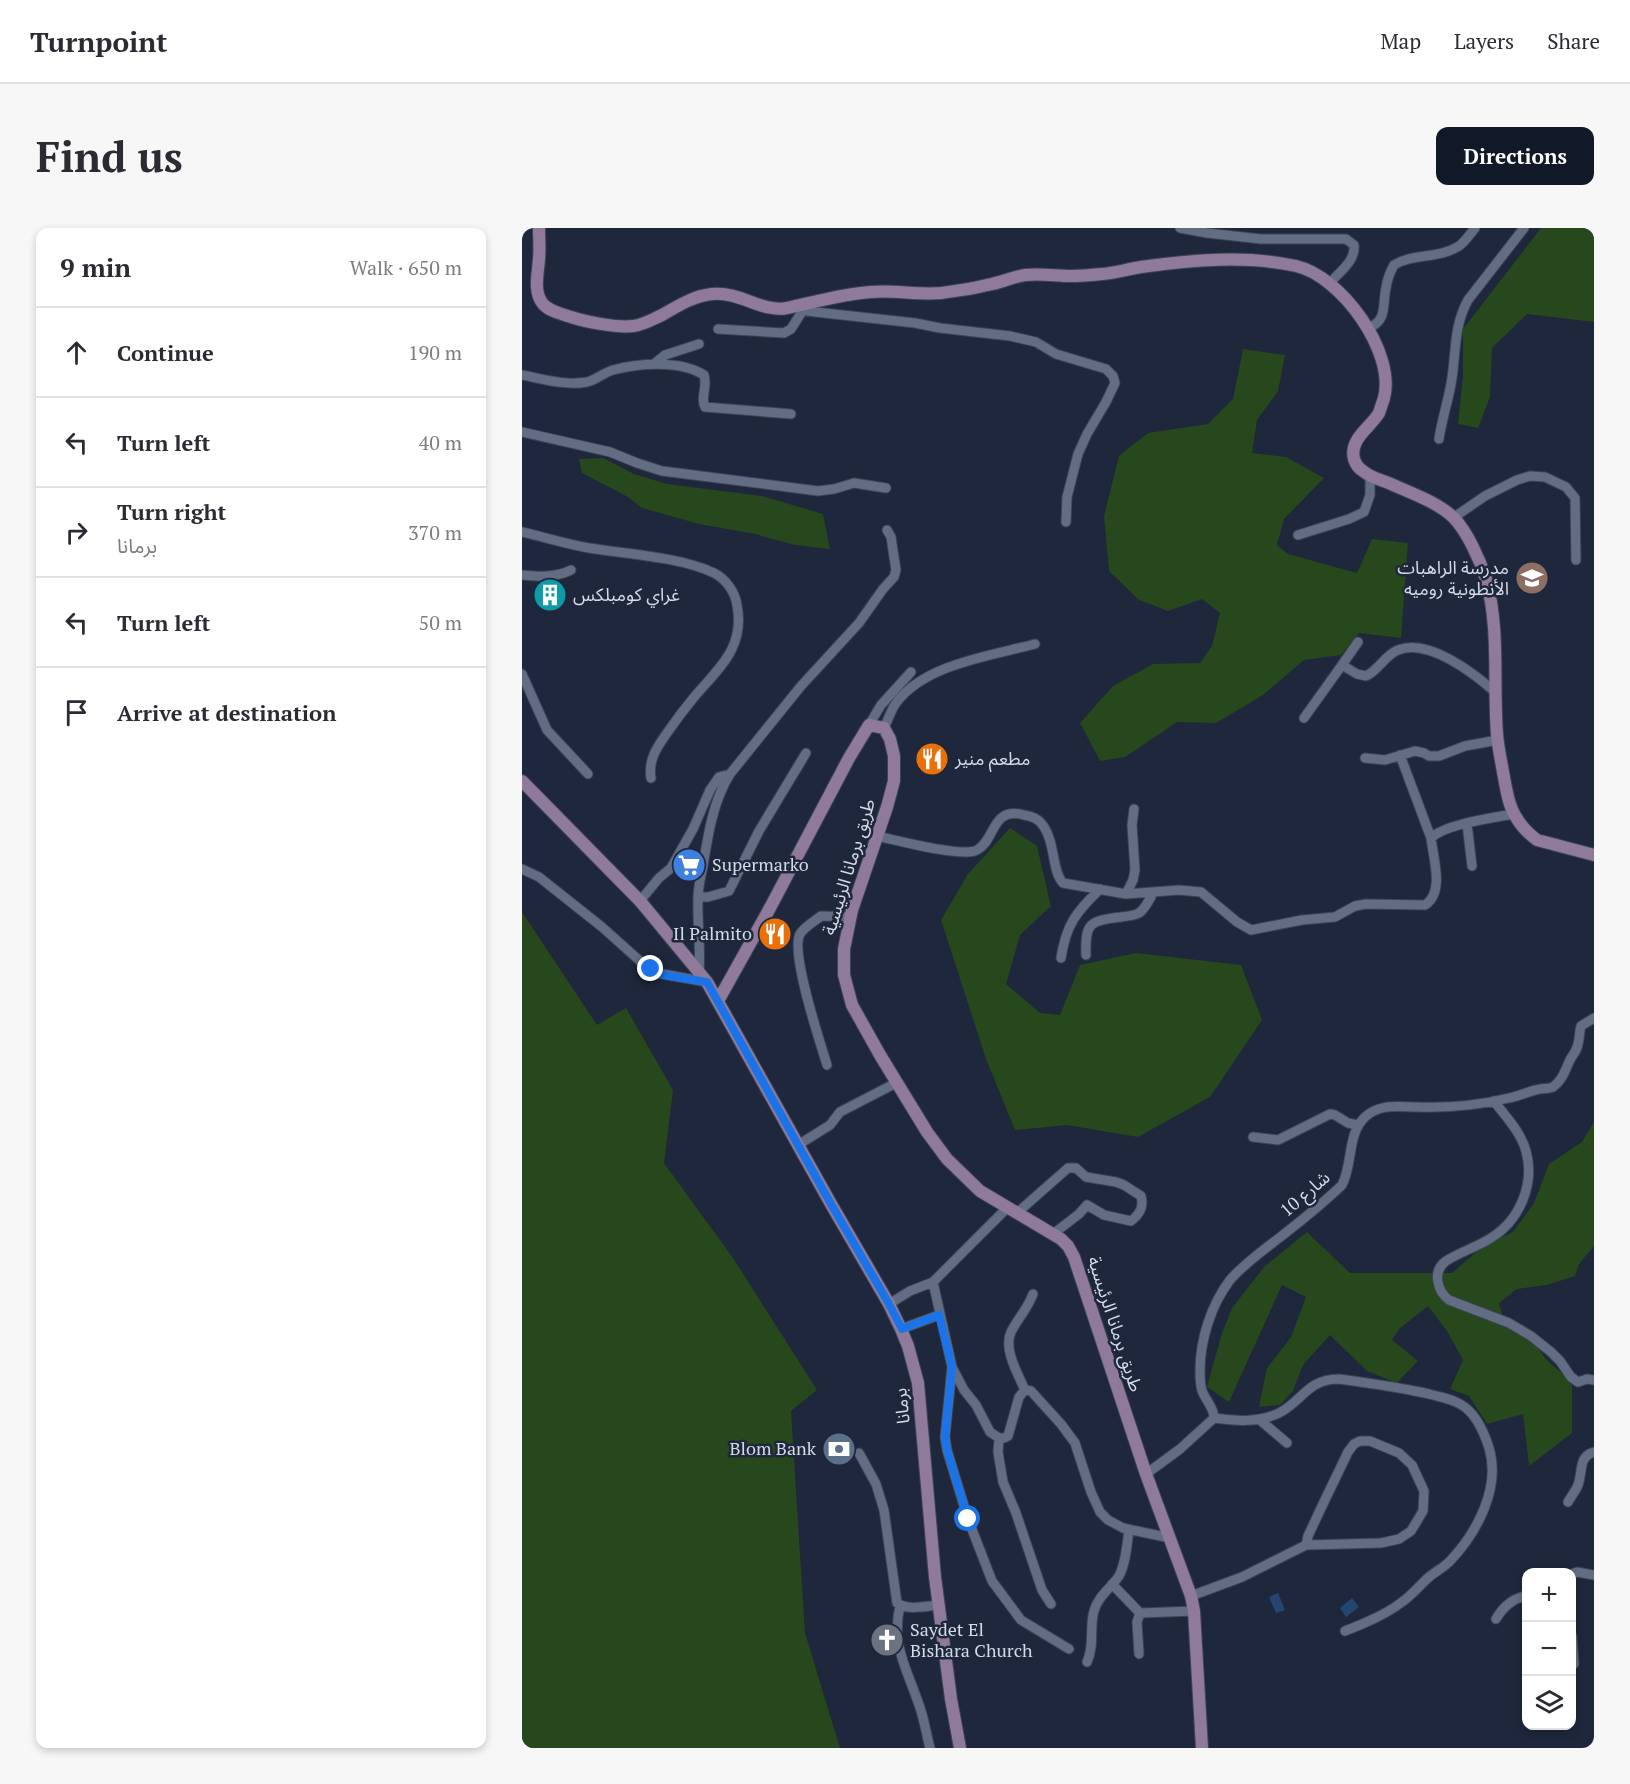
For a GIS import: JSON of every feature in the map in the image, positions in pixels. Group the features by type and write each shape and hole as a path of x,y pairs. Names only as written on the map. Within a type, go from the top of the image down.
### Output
{"street":[{"path":"539,228 536,283 541,301 548,308 577,319 627,327 650,321 688,301 714,293 737,296 770,308 786,309 874,291 938,293 990,285 1026,275 1103,274 1168,264 1241,260 1295,266 1313,271 1330,283 1357,313 1368,328 1382,357 1386,382 1385,395 1379,412 1356,441 1353,454 1358,467 1370,476 1414,494 1453,518 1481,565 1491,603 1498,740 1513,814 1537,840 1594,855"},
{"path":"1180,228 1261,239 1346,239 1354,245 1352,259 1330,283"},
{"path":"1368,328 1375,326 1383,315 1386,286 1394,265 1411,258 1458,246 1475,228"},
{"path":"1439,439 1450,392 1456,334 1463,309 1524,228"},
{"path":"718,329 784,333 791,329 800,307"},
{"path":"800,307 1010,336 1036,342 1056,354 1106,369 1113,376 1114,383 1078,454 1067,497 1066,522"},
{"path":"654,364 665,355 699,344"},
{"path":"522,375 555,382 581,383 590,382 612,370 666,364 692,369 704,375 706,384 703,405 705,408 791,414"},
{"path":"522,432 610,452 662,471 818,491 854,483 886,488"},
{"path":"1298,535 1364,512 1370,495 1370,476"},
{"path":"1453,518 1485,496 1517,480 1530,476 1545,477 1566,487 1575,498 1576,560"},
{"path":"703,977 698,897 707,840 724,784 801,686 859,623 894,577 896,570 891,537 887,530"},
{"path":"522,532 587,548 657,558 702,568 717,575 728,584 733,592 737,603 739,624 733,649 724,663 692,699 658,746 652,757 651,778"},
{"path":"522,575 538,576 571,570"},
{"path":"1304,718 1358,642"},
{"path":"869,725 884,728 896,703 916,684 946,667 1035,644"},
{"path":"1342,665 1357,674 1366,676 1392,653 1415,647 1457,663 1496,693"},
{"path":"522,781 640,901 703,977 718,1001 849,758 881,705 912,672"},
{"path":"522,674 547,730 588,774"},
{"name":"طريق برمانا الرئيسية","path":"884,728 890,738 894,756 894,781 850,917 844,949 844,975 852,1005 896,1083 947,1159 980,1191 1053,1234 1068,1246 1074,1257 1146,1474 1191,1596 1194,1611 1202,1748"},
{"path":"1365,758 1385,760 1415,751 1429,756 1439,756 1465,746 1498,740"},
{"path":"698,897 729,891 759,831 806,753"},
{"path":"877,836 969,853 978,850 985,843 997,822 1004,816 1016,813 1040,822 1053,848 1060,880 1066,884 1126,894 1179,890 1201,892 1237,922 1251,930 1302,920 1335,917 1355,906 1366,904 1425,905 1431,901 1436,888 1431,838 1400,755"},
{"path":"640,901 659,878 671,868 693,829 710,790 719,777 730,774"},
{"path":"1126,894 1135,870 1132,825 1134,809"},
{"path":"1431,838 1439,831 1513,814"},
{"path":"1467,824 1472,866"},
{"path":"522,869 539,877 657,973 703,977"},
{"path":"1061,958 1068,926 1085,903 1100,889"},
{"path":"1086,955 1086,938 1088,929 1093,923 1138,914 1146,906 1153,893"},
{"path":"827,1065 807,997 797,946 800,935 821,916 850,917"},
{"name":"برمانا","path":"718,1001 889,1304 908,1346 918,1383 939,1605 960,1748"},
{"path":"1253,1137 1278,1140 1330,1114 1348,1124 1358,1125 1370,1112 1381,1108 1392,1106 1444,1107 1494,1101 1552,1087 1565,1074 1570,1058 1577,1048 1581,1026 1594,1018"},
{"path":"798,1145 830,1125 840,1112 896,1083"},
{"path":"1494,1101 1523,1142 1529,1171 1526,1191 1513,1219 1498,1233 1444,1262 1438,1275 1439,1287 1449,1300 1503,1321 1531,1336 1560,1361 1570,1377 1577,1382 1587,1379 1594,1380"},
{"name":"شارع 10","path":"1214,1418 1203,1393 1200,1371 1203,1342 1213,1308 1230,1281 1242,1269 1342,1185 1347,1177 1358,1125"},
{"path":"889,1304 910,1291 933,1282 1013,1210 1068,1168 1076,1168 1086,1177 1124,1185 1141,1196 1143,1205 1138,1216 1131,1221 1104,1215 1087,1205 1053,1234"},
{"path":"933,1282 952,1367 990,1432 999,1438 1008,1436 1019,1397 1025,1390"},
{"path":"1025,1390 1014,1364 1009,1340 1011,1332 1027,1308 1033,1294"},
{"path":"902,1329 939,1315"},
{"path":"952,1367 945,1437 947,1450 968,1519 992,1581 1021,1620 1069,1648"},
{"path":"1146,1474 1180,1449 1214,1418 1260,1420 1280,1413 1317,1382 1329,1379 1339,1378 1407,1389 1450,1399 1461,1404 1472,1414 1485,1434 1491,1454 1493,1471 1488,1498 1478,1524 1449,1562 1430,1576 1403,1602 1345,1631"},
{"path":"1025,1390 1030,1391 1048,1409 1075,1443 1100,1512 1116,1525 1129,1530 1170,1538"},
{"path":"1260,1420 1287,1443"},
{"path":"999,1438 999,1460 1003,1482 1020,1523 1042,1590 1051,1604"},
{"path":"1191,1596 1242,1577 1306,1545 1381,1543 1399,1539 1411,1531 1423,1511 1424,1491 1412,1464 1399,1453 1370,1441 1360,1440 1354,1444 1323,1504 1306,1545"},
{"path":"1568,1502 1578,1486 1583,1460 1594,1452"},
{"path":"859,1453 876,1484 884,1510 897,1603 909,1608 939,1605"},
{"path":"1086,1662 1092,1641 1095,1607 1123,1567 1129,1530"},
{"path":"1576,1572 1594,1575"},
{"path":"1112,1584 1140,1613 1194,1611"},
{"path":"1496,1619 1502,1609 1522,1597"},
{"path":"900,1606 896,1632 899,1651 918,1702 930,1748"},
{"path":"1139,1654 1137,1622 1140,1613"}],"green space":[{"path":"1541,228 1594,228 1594,322 1527,314 1492,348 1490,397 1478,428 1458,424 1463,376 1463,329"},
{"path":"1243,349 1285,355 1278,391 1257,420 1252,453 1286,457 1324,478 1284,519 1277,545 1288,554 1357,573 1372,539 1408,543 1401,638 1359,633 1341,655 1304,660 1263,695 1216,723 1177,722 1125,757 1100,761 1080,723 1113,686 1153,664 1200,663 1212,646 1220,613 1202,599 1168,611 1139,600 1109,571 1104,516 1119,456 1148,433 1208,424 1233,399"},
{"path":"603,458 634,474 667,484 762,496 823,514 830,549 795,545 755,534 699,524 642,508 628,497 582,473 579,459"},
{"path":"1010,828 1037,846 1051,906 1020,935 1006,984 1040,1013 1060,1015 1080,965 1136,953 1241,965 1262,1020 1210,1097 1138,1137 1067,1125 1015,1130 986,1059 941,920 968,874"},
{"path":"522,912 597,1025 626,1008 673,1090 664,1163 733,1258 817,1390 791,1411 805,1633 840,1748 522,1748"},
{"path":"1594,1122 1594,1246 1579,1264 1575,1276 1547,1285 1517,1289 1499,1303 1506,1328 1524,1328 1545,1358 1572,1383 1572,1433 1529,1466 1523,1414 1487,1424 1469,1396 1450,1389 1463,1360 1447,1331 1428,1306 1399,1329 1392,1340 1418,1361 1397,1383 1367,1371 1330,1335 1303,1365 1293,1391 1280,1405 1259,1407 1267,1368 1291,1337 1306,1297 1282,1285 1229,1402 1207,1387 1222,1333 1232,1308 1264,1267 1307,1232 1350,1273 1452,1273 1483,1246 1513,1232 1534,1203 1549,1164 1582,1142"}],"water":[{"path":"1278,1593 1285,1610 1276,1613 1269,1597"},
{"path":"1352,1598 1359,1607 1346,1617 1340,1608"}],"place":[{"name":"مدرسة الراهبات الأنطونية روميه","path":"1532,578"},
{"name":"غراي كومبلكس","path":"550,595"},
{"name":"مطعم منير","path":"932,759"},
{"name":"Supermarko","path":"689,865"},
{"name":"Il Palmito","path":"775,934"},
{"name":"Blom Bank","path":"839,1449"},
{"name":"Saydet El Bishara Church","path":"887,1640"}],"route":[{"path":"651,969 663,975 707,982 902,1329 939,1315 952,1367 945,1437 955,1482 968,1519"}]}
